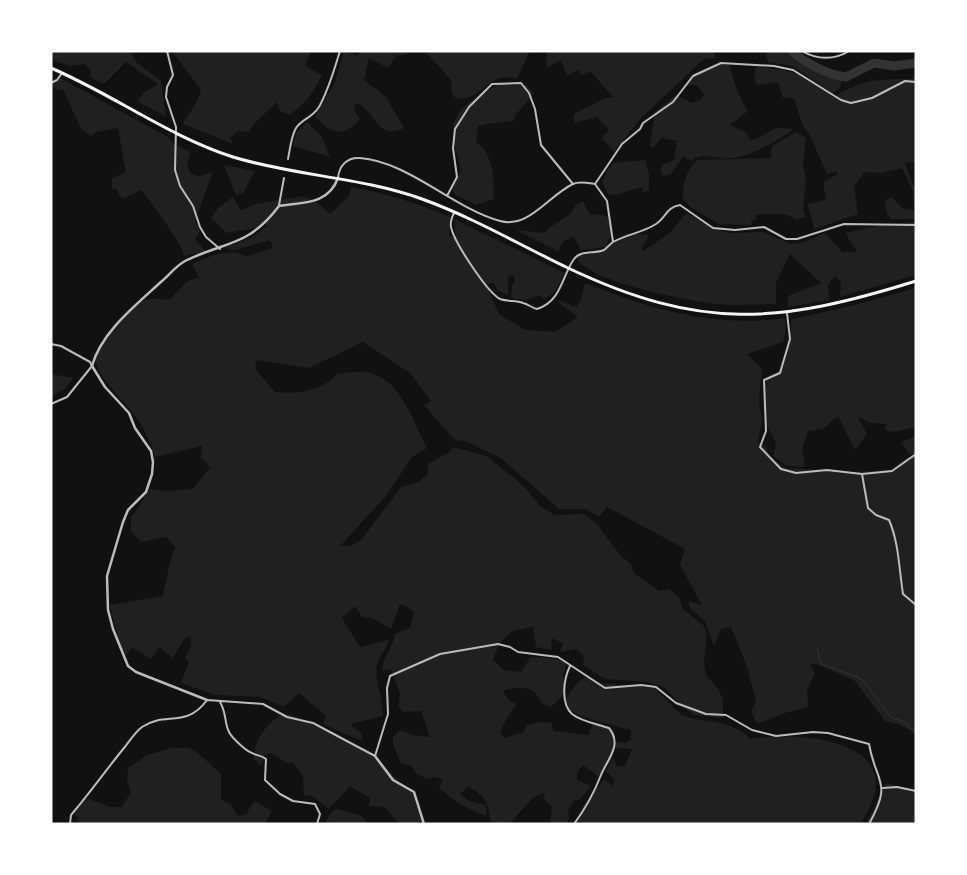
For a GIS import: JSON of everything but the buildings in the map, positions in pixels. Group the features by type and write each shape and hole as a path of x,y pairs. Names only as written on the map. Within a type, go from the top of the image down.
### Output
{"main road":[{"path":"51,68 176,134 247,161 386,188 454,213 632,295 688,310 749,315 787,313 827,306 916,281"}],"street":[{"path":"167,51 172,64 173,75 167,87 166,97 176,121 177,146 174,160 180,186 193,206 206,237 220,249"},
{"path":"288,159 296,128 304,121 312,118 326,92 340,51"},
{"path":"802,51 830,58 839,57 849,51"},
{"path":"595,184 622,144 640,129 643,123 673,102 693,76 721,63 774,66 793,70 841,100 851,103 872,98 905,81 916,82"},
{"path":"51,83 62,73"},
{"path":"448,196 457,176 453,148 455,129 469,107 492,84 507,82 521,83 530,93 537,117 541,145 573,184"},
{"path":"279,206 325,198 333,191 339,172 345,162 354,158 364,158 397,169 480,214 508,223 533,214 573,184 595,184 600,187 607,201 613,242"},
{"path":"51,404 67,397 92,366 94,358 123,316 184,262 220,249 256,231 279,206 284,178"},
{"path":"454,213 451,227 463,255 478,272 490,292 501,299 520,302 537,309 541,308 558,294 577,256 604,250 625,235 638,233 658,223 671,207 680,205 713,228 735,230 764,227 786,239 797,239 844,224 916,225"},
{"path":"787,313 790,338 780,373 764,380 766,431 760,447 781,468 796,473 827,470 862,474 892,472 916,454"},
{"path":"51,344 61,346 90,362 105,387 129,413 135,428 151,452 153,462 152,474 146,492 128,510 108,569 107,595 113,629 128,666 136,672 207,700 263,704 288,716 313,723 375,756 393,780 414,792 424,824"},
{"path":"862,474 868,508 876,515 889,520 891,525 899,557 903,594 916,605"},
{"path":"375,756 389,707 388,682 390,676 452,651 498,644 510,647 518,652 558,657 605,688 641,685 656,687 676,703 706,714 726,714 752,730 786,736 813,732 828,733 869,744 872,763 879,775 883,788 877,810 869,824"},
{"path":"570,666 564,677 565,697 570,711 581,719 609,728 615,745 612,757 601,775 595,793 574,824"},
{"path":"70,824 71,815 140,728 152,722 186,717 198,712 207,700"},
{"path":"220,702 226,713 228,731 233,738 252,754 261,755 266,759 265,780 280,794 293,801 315,804 320,814 318,824"},
{"path":"883,788 897,787 916,792"}],"shaded area":[{"path":"51,51 130,51 137,63 161,81 166,117 137,101 145,92 158,84 126,62 104,84 91,78 90,69 84,64 69,66 51,59"},
{"path":"172,51 311,51 305,66 322,75 308,98 295,111 289,115 280,111 277,102 253,125 249,132 238,131 230,138 233,144 183,124 196,104 201,90"},
{"path":"344,51 358,56 360,51 409,51 405,55 396,56 388,68 369,58 364,80 386,97 404,128 387,131 363,107 356,103 354,110 360,120 347,130 337,132 332,130 315,117 335,82"},
{"path":"425,51 530,51 517,78 505,77 497,79 472,96 460,99 454,97 451,89 452,81"},
{"path":"548,51 714,51 716,58 704,59 640,119 614,152 602,138 609,130 597,117 574,123 574,114 603,99 613,97 590,71 582,75 578,70 567,76 561,60 547,67 546,57"},
{"path":"765,51 793,51 833,78 843,79 838,90 832,93 792,66 768,62"},
{"path":"717,64 730,65 737,89 748,111 730,125 747,133 750,140 756,139 776,128 794,129 750,154 727,159 701,156 691,161 683,156 672,173 663,176 660,171 662,165 674,160 677,141 661,138 652,149 650,146 655,112 676,95 692,103 701,100 704,95 697,85 684,86 696,72"},
{"path":"756,67 796,73 809,79 834,97 855,86 873,81 916,79 916,162 905,163 914,187 916,186 916,219 891,219 887,214 885,200 892,197 902,208 914,210 913,191 902,168 881,173 865,172 854,186 858,214 814,229 808,204 826,200 823,182 837,175 837,171 827,174 810,136 802,124 794,98 783,98 778,82 757,85 754,78"},
{"path":"60,78 166,136 174,144 190,152 187,165 191,174 200,176 213,172 195,221 200,231 195,239 205,251 184,256 173,234 142,190 122,199 116,189 112,189 112,178 126,172 118,128 96,132 91,136 81,129 63,89 56,90 52,85"},
{"path":"501,83 528,86 534,94 516,114 513,121 478,126 476,142 482,147 490,160 494,199 476,205 454,194 452,187 461,171 454,142 454,123 457,116 470,102"},
{"path":"307,122 322,137 330,157 293,146 296,133"},
{"path":"796,132 806,138 803,164 806,179 803,209 805,217 796,220 782,214 755,215 756,220 751,220 752,225 721,225 693,209 683,199 683,188 686,178 690,168 698,160 771,158 772,146"},
{"path":"645,160 649,174 649,190 644,192 642,187 615,195 608,194 602,181 612,163"},
{"path":"224,165 255,171 243,193 236,195"},
{"path":"351,187 389,195 438,212 450,217 449,235 456,239 454,219 565,273 554,293 544,299 539,295 527,300 511,298 512,286 515,282 514,275 508,277 508,295 498,291 493,282 486,285 499,314 525,330 555,332 578,317 559,303 559,300 576,307 581,300 585,283 634,301 683,314 733,320 785,318 786,329 783,342 747,354 762,369 759,401 762,421 758,442 766,447 770,458 786,468 851,472 894,470 899,463 915,454 909,454 901,442 916,436 916,733 898,724 885,721 855,681 815,663 810,665 815,673 807,690 808,707 785,713 757,724 751,711 756,702 747,667 731,627 721,629 714,646 705,621 690,608 688,601 702,605 680,565 685,549 607,507 599,517 586,509 559,509 501,458 465,441 455,440 424,405 431,401 410,373 363,342 309,368 256,360 255,369 275,392 292,393 316,388 324,385 337,374 365,372 377,375 397,391 411,414 427,448 412,457 386,496 340,546 351,546 361,540 401,487 417,483 428,474 428,464 448,453 453,447 486,456 523,485 540,506 555,515 584,514 596,523 621,556 631,564 634,573 659,591 669,589 679,597 683,609 704,626 707,636 704,663 706,675 718,689 723,699 723,718 694,715 683,707 664,687 647,682 605,679 583,665 584,657 577,649 560,652 563,643 551,638 552,650 536,647 533,627 511,632 499,645 493,660 504,670 521,672 530,658 549,658 567,663 563,675 565,694 551,707 543,704 536,694 529,689 507,689 503,692 509,700 516,704 500,733 505,738 524,732 526,725 542,722 552,723 553,731 588,735 594,722 610,729 613,742 610,755 600,778 583,765 577,773 577,780 591,786 579,800 574,800 568,811 569,818 567,824 550,824 552,806 545,801 544,793 534,797 509,824 491,822 489,809 485,801 479,793 468,786 460,794 469,801 486,805 486,816 461,805 439,788 443,780 435,777 427,779 417,774 410,765 401,764 393,744 393,737 400,730 412,735 430,737 421,711 403,712 398,707 400,694 391,669 382,671 395,634 410,628 414,613 408,607 400,604 391,629 372,618 362,617 355,606 342,618 360,647 389,640 378,661 376,671 383,716 350,724 361,733 362,741 323,724 326,716 299,693 284,707 260,697 216,695 181,683 189,662 185,659 191,645 191,636 185,638 173,658 159,647 151,659 132,647 126,656 119,643 110,605 163,596 175,547 166,537 141,542 131,531 131,518 150,489 167,491 193,489 210,467 201,458 202,446 155,457 138,420 112,389 97,367 96,360 99,350 135,305 152,299 169,300 188,281 199,277 192,264 219,254 233,252 246,256 273,248 270,240 235,250 225,248 252,237 266,227 266,222 254,228 227,233 211,218 218,208 233,197 241,211 255,204 303,196 317,202 330,214 350,195"},
{"path":"583,201 590,214 603,215 609,218 612,231 606,247 581,250 574,237 568,239 560,246 559,252 516,230 545,233 570,214 575,206"},
{"path":"686,213 727,233 764,232 790,244 803,242 825,233 842,252 857,252 845,233 887,224 916,222 916,275 840,297 841,282 835,276 828,285 829,300 788,307 788,296 821,283 790,254 776,283 776,304 730,305 696,301 648,291 603,277 587,268 577,259 578,256 604,251 627,233 649,235 642,248 643,251 671,232"},
{"path":"916,288 916,427 893,432 885,430 886,424 871,423 857,416 867,434 855,450 838,416 823,429 808,431 802,449 805,467 787,466 773,456 776,443 766,423 763,399 766,381 770,375 779,371 789,341 792,319 851,306"},
{"path":"51,374 73,378 65,389 51,397"},
{"path":"586,676 601,683 654,688 682,715 726,724 742,732 750,739 799,737 824,740 847,747 865,759 875,775 874,796 860,824 573,824 585,803 604,779 613,786 615,780 606,771 613,757 617,766 625,766 632,749 615,748 617,741 626,743 631,740 631,730 584,717 569,708 566,698 577,683"},
{"path":"282,715 292,715 358,747 381,762 403,786 414,794 419,802 423,824 399,824 385,807 369,806 370,798 350,786 329,809 312,796 304,795 303,776 293,763 287,763 271,753 265,755 261,766 254,759 258,739 276,718"},
{"path":"171,748 189,748 198,753 221,774 221,800 230,804 238,816 246,814 254,801 272,811 265,824 79,824 75,812 86,798 111,807 122,807 131,792 127,780 128,768 147,755"},
{"path":"886,783 916,794 916,824 866,824"},
{"path":"336,809 360,815 366,820 365,824 325,824 330,813"}],"waterway":[{"path":"792,51 817,68 846,77 874,63 894,66 916,63"},
{"path":"817,648 821,664 858,677 865,683 891,717 907,723 916,735"}]}
